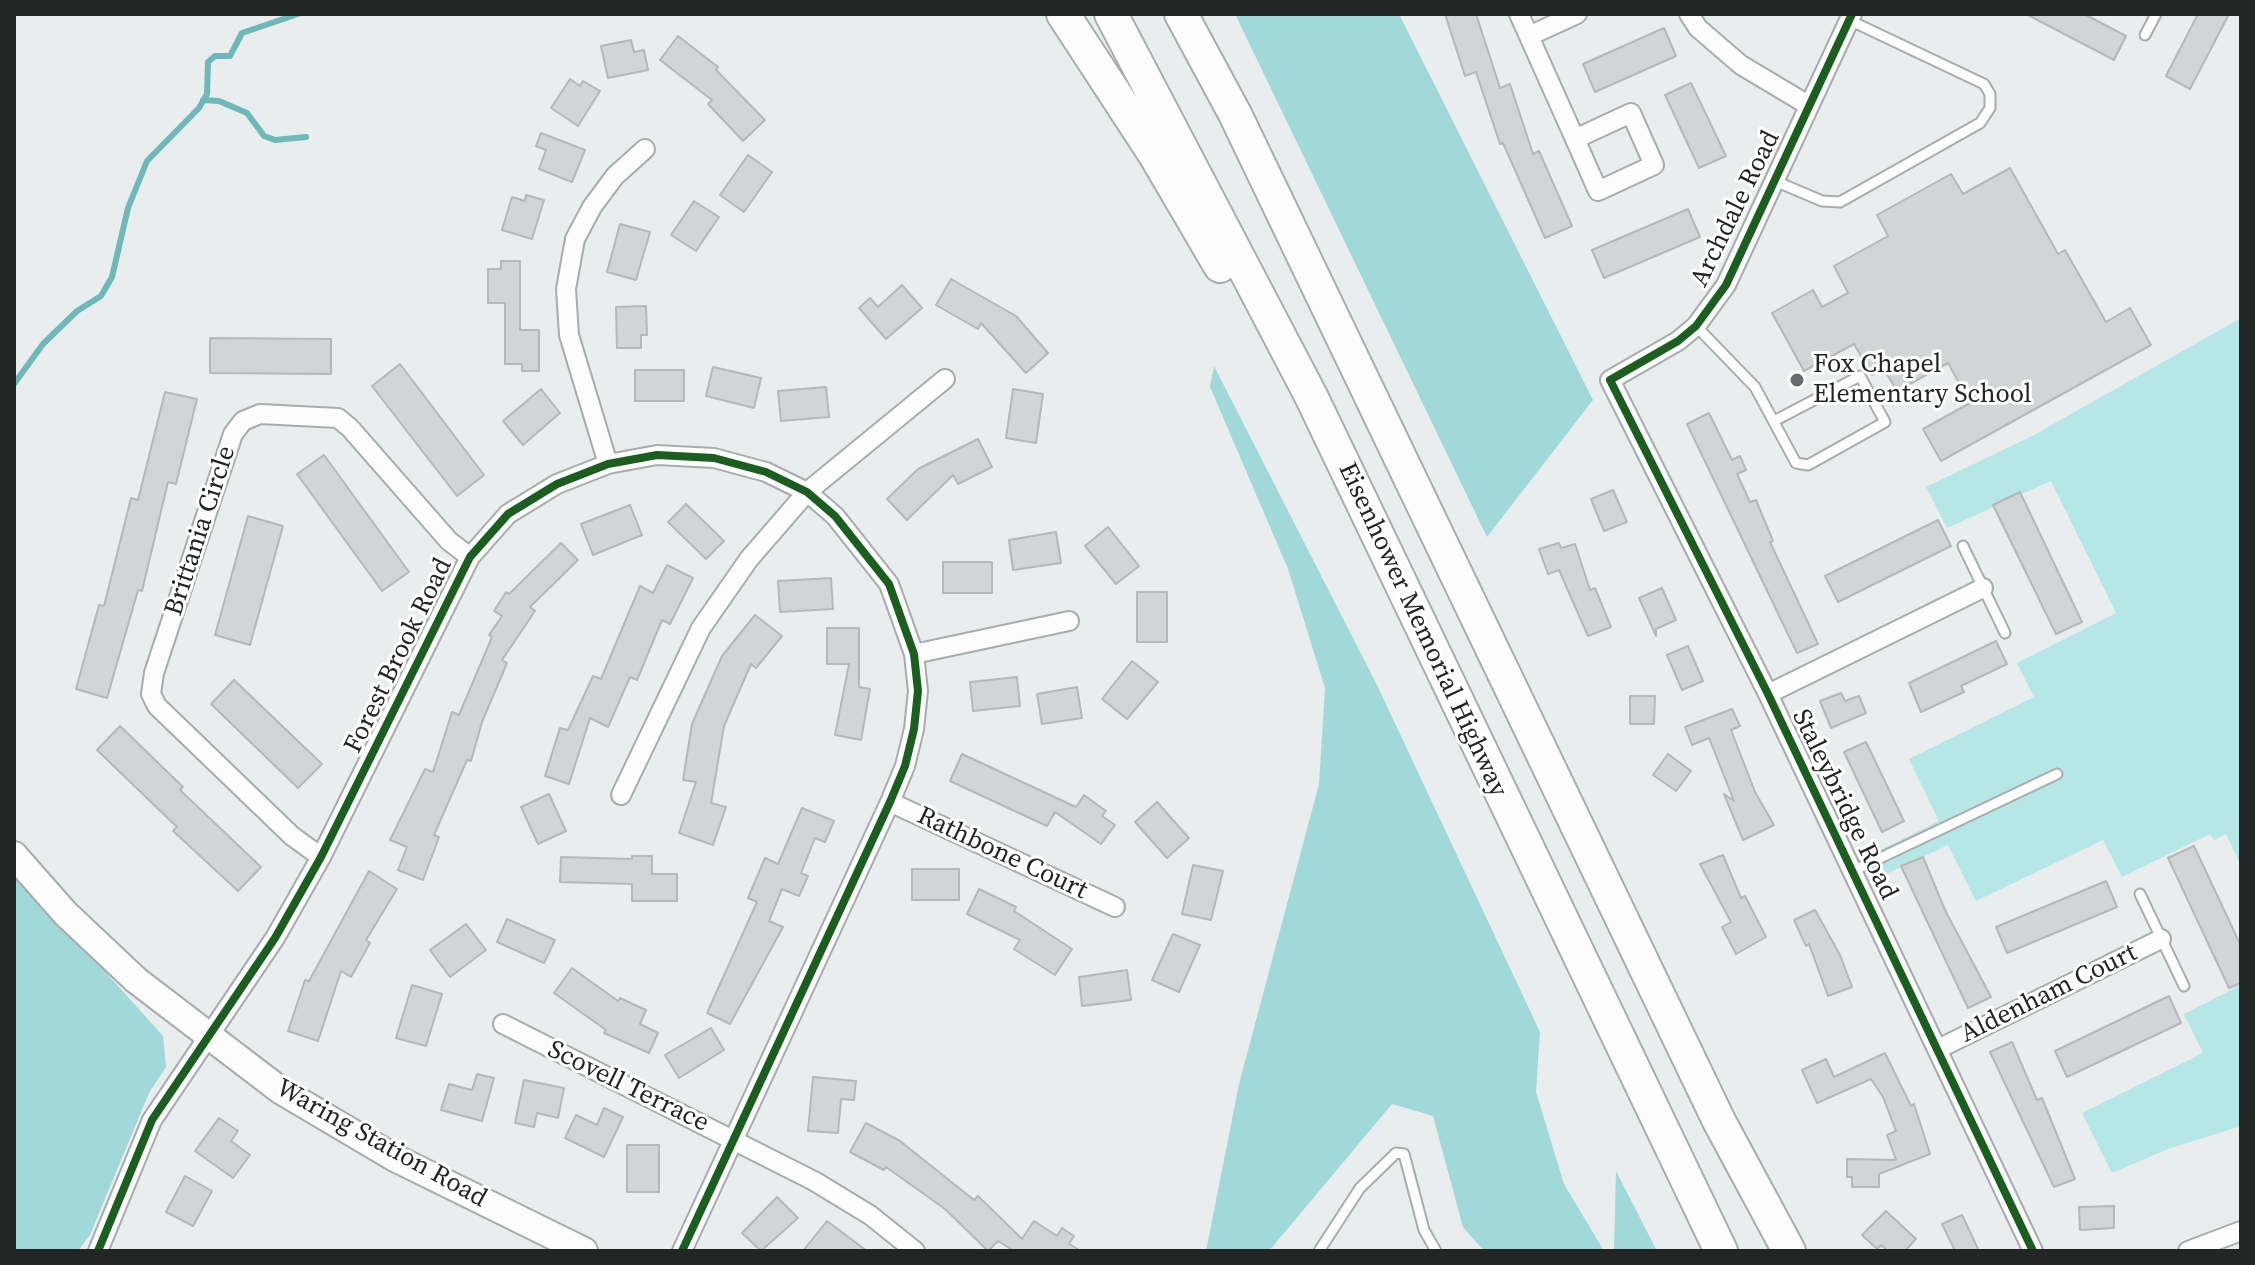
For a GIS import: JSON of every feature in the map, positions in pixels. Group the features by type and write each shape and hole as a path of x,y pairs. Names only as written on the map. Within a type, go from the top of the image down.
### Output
{"highway":[{"path":"1063,14 1155,155 1359,499"},
{"name":"Eisenhower Memorial Highway","path":"1111,14 1311,396 1721,1251"},
{"path":"1181,14 1271,190 1719,1121 1789,1251"},
{"path":"1204,14 1271,190"}],"street":[{"path":"1519,14 1598,191 1654,165 1631,113 1575,139"},
{"path":"1529,36 1577,14"},
{"path":"1689,14 1698,28 1741,65 1808,105"},
{"name":"Archdale Road","path":"1610,380 1678,341 1696,326 1726,285 1850,17"},
{"path":"608,464 569,335 566,289 575,239 592,207 615,176 645,149"},
{"path":"621,795 662,703 701,628 749,559 807,492 945,379"},
{"name":"Staleybridge Road","path":"1610,380 1768,694 2033,1251"},
{"name":"Brittania Circle","path":"321,857 292,836 157,706 151,694 154,673 233,434 243,421 260,414 338,418 449,541 470,557"},
{"name":"Forest Brook Road","path":"98,1251 152,1120 275,938 321,857 470,557 508,514 557,484 608,464 657,455 714,458 766,472 807,492 835,516 889,584 914,654 918,691 914,729 905,766 890,802 682,1251"},
{"path":"1768,694 1983,588"},
{"path":"914,654 1069,621"},
{"name":"Rathbone Court","path":"890,802 1115,907"},
{"name":"Waring Station Road","path":"14,855 65,913 136,980 280,1090 395,1158 584,1251"},
{"name":"Aldenham Court","path":"1938,1049 2161,939"},
{"name":"Scovell Terrace","path":"503,1024 814,1181 870,1215 915,1251"},
{"path":"2188,1251 2241,1231"}],"lane":[{"path":"2145,35 2156,14"},
{"path":"1775,181 1822,201 1840,202 1980,123 1990,108 1990,94 1984,84 1850,17"},
{"path":"1696,326 1755,387 1796,463 1808,465 1885,422 1860,376 1774,421"},
{"path":"1963,546 2005,633"},
{"path":"1853,871 2057,774"},
{"path":"2140,894 2184,986"},
{"path":"1319,1251 1360,1188 1396,1153 1404,1154 1424,1230 1436,1251"}],"shaded area":[{"path":"1235,14 1399,14 1593,400 1487,537"},
{"path":"2241,318 2241,865 2226,834 2214,840 2210,834 2122,877 2103,840 1976,901 1948,845 1880,877 1870,855 1939,821 1909,759 2034,697 2017,663 2116,613 2051,481 1947,528 1926,487 2034,435"},
{"path":"1214,366 1377,685 1540,1032 1536,1092 1564,1184 1604,1251 1484,1251 1463,1227 1433,1116 1392,1104 1269,1251 1206,1251 1239,1084 1319,784 1325,688 1288,569 1210,387"},
{"path":"14,870 163,1036 166,1067 149,1093 90,1235 78,1251 14,1251"},
{"path":"2241,985 2241,1126 2168,1149 2112,1173 2082,1113 2203,1053 2184,1014"},
{"path":"1616,1171 1657,1251 1614,1251"}],"building":[{"path":"1445,14 1476,14 1500,88 1510,84 1533,154 1539,151 1572,226 1545,238 1503,143 1500,144 1476,72 1465,76"},
{"path":"2026,14 2084,14 2126,36 2114,60"},
{"path":"2198,14 2229,14 2190,89 2166,76"},
{"path":"1664,28 1676,56 1595,92 1583,64"},
{"path":"678,36 718,67 716,70 765,120 743,141 708,104 712,100 660,60"},
{"path":"631,40 634,52 644,50 648,70 608,78 601,46"},
{"path":"570,79 580,86 583,81 600,91 578,126 551,108"},
{"path":"1691,83 1726,156 1699,168 1665,95"},
{"path":"541,133 585,150 572,182 539,169 546,150 536,146"},
{"path":"748,155 772,172 744,212 720,195"},
{"path":"2010,168 2058,254 2065,250 2106,322 2130,308 2151,345 1941,461 1923,429 1970,403 1948,363 1897,391 1884,369 1872,375 1854,344 1804,371 1772,313 1813,290 1822,307 1848,293 1834,266 1888,236 1877,215 1951,174 1963,194"},
{"path":"526,195 544,200 532,239 502,230 512,197 525,201"},
{"path":"694,201 719,217 696,251 671,235"},
{"path":"1688,209 1700,237 1604,278 1592,250"},
{"path":"620,224 650,232 636,280 607,272"},
{"path":"501,261 520,261 520,330 539,330 539,371 522,371 522,364 505,364 505,303 488,303 488,269 501,269"},
{"path":"951,279 1016,316 1048,353 1026,373 981,323 978,329 936,305"},
{"path":"902,285 922,308 886,339 859,308 870,298 878,307"},
{"path":"646,306 647,335 641,335 641,348 617,348 616,307"},
{"path":"210,338 331,339 331,374 210,373"},
{"path":"400,364 484,475 457,496 372,386"},
{"path":"713,367 761,378 754,408 706,396"},
{"path":"635,370 684,370 684,401 635,401"},
{"path":"826,387 829,417 781,421 778,391"},
{"path":"541,389 560,413 523,445 503,421"},
{"path":"1013,389 1043,394 1036,443 1006,438"},
{"path":"165,392 197,399 176,484 168,482 142,591 138,590 107,698 76,689 99,605 104,606 131,498 138,500"},
{"path":"1709,413 1732,460 1740,456 1746,470 1737,474 1750,502 1756,500 1773,541 1770,542 1818,644 1797,653 1687,424"},
{"path":"978,439 992,467 958,484 953,475 907,520 887,499 918,469"},
{"path":"324,455 409,572 382,591 297,474"},
{"path":"1613,490 1627,522 1604,531 1591,499"},
{"path":"2020,492 2082,622 2056,634 1993,505"},
{"path":"686,504 724,541 706,559 668,522"},
{"path":"630,505 642,535 593,555 581,524"},
{"path":"248,516 283,526 250,645 215,635"},
{"path":"1938,520 1951,546 1838,602 1825,576"},
{"path":"1108,527 1139,566 1116,584 1085,546"},
{"path":"1056,532 1061,563 1013,570 1009,540"},
{"path":"561,543 578,560 530,607 535,611 502,660 507,663 482,722 471,761 467,760 434,835 439,837 423,880 398,870 407,847 390,840 425,769 433,772 452,712 459,715 492,637 489,635 502,616 494,611 506,592 509,594"},
{"path":"1559,543 1561,548 1575,544 1590,590 1595,588 1611,627 1588,636 1559,570 1548,574 1539,549"},
{"path":"943,562 992,562 992,593 943,593"},
{"path":"667,565 693,578 670,624 662,620 637,680 630,677 608,727 590,718 569,784 545,776 560,728 568,730 593,676 601,679 640,586 653,593"},
{"path":"831,578 833,609 780,612 778,581"},
{"path":"1662,588 1676,620 1656,629 1656,636 1639,598"},
{"path":"1137,592 1167,592 1167,642 1137,642"},
{"path":"755,615 782,636 756,668 751,664 724,726 711,803 726,807 713,845 679,833 696,782 683,780 692,724 722,656"},
{"path":"827,628 859,628 859,687 870,689 861,740 835,735 849,664 827,664"},
{"path":"1996,641 2007,664 1961,686 1964,692 1921,712 1909,683"},
{"path":"1688,646 1703,681 1682,690 1667,655"},
{"path":"1132,661 1158,682 1127,719 1102,699"},
{"path":"1017,677 1020,706 973,711 970,682"},
{"path":"234,680 322,764 298,788 211,704"},
{"path":"1077,687 1082,718 1042,724 1037,694"},
{"path":"1841,693 1845,701 1859,696 1866,713 1831,728 1820,701"},
{"path":"1630,696 1655,696 1654,724 1630,724"},
{"path":"1732,709 1740,726 1731,730 1755,792 1774,825 1743,840 1724,794 1734,801 1709,738 1692,745 1685,727"},
{"path":"120,726 183,787 180,790 261,867 238,891 173,831 177,827 97,750"},
{"path":"1866,742 1904,821 1882,832 1844,752"},
{"path":"962,754 1076,807 1084,795 1106,811 1102,816 1115,825 1101,844 1055,812 1047,826 950,781"},
{"path":"1668,754 1691,771 1676,791 1653,775"},
{"path":"549,794 566,831 538,844 521,807"},
{"path":"1157,802 1189,838 1167,858 1135,822"},
{"path":"802,808 834,821 825,842 815,838 801,873 808,876 799,896 782,889 769,921 783,927 730,1024 707,1013 757,902 748,898 765,858 778,864"},
{"path":"2194,846 2241,946 2241,983 2229,988 2168,858"},
{"path":"1723,855 1741,898 1745,896 1766,937 1736,954 1722,927 1731,922 1700,864"},
{"path":"632,856 652,856 652,874 677,874 677,901 632,901 632,884 560,882 561,857 632,859"},
{"path":"1923,857 1945,910 1991,997 1968,1008 1901,866"},
{"path":"1193,865 1223,871 1211,920 1182,914"},
{"path":"912,869 959,869 959,900 912,900"},
{"path":"369,871 397,889 366,940 370,943 351,977 341,971 318,1041 288,1031 305,980 309,981"},
{"path":"2106,881 2117,907 2007,953 1996,927"},
{"path":"979,889 1016,907 1014,911 1072,949 1055,975 1014,949 1020,940 967,914"},
{"path":"1815,910 1840,955 1852,987 1828,996 1809,944 1806,946 1794,920"},
{"path":"507,919 555,940 544,963 497,942"},
{"path":"466,924 486,950 450,977 430,950"},
{"path":"1173,934 1200,945 1179,992 1152,980"},
{"path":"572,968 618,1001 620,998 646,1010 640,1024 658,1033 649,1053 604,1033 606,1030 554,993"},
{"path":"1127,970 1131,1000 1082,1006 1079,977"},
{"path":"412,985 442,994 426,1046 396,1038"},
{"path":"2169,996 2181,1023 2067,1077 2055,1051"},
{"path":"711,1028 724,1050 679,1078 665,1055"},
{"path":"2012,1042 2037,1100 2042,1098 2075,1179 2054,1187 1990,1052"},
{"path":"1885,1053 1911,1106 1914,1104 1930,1154 1879,1174 1879,1187 1852,1187 1852,1177 1847,1177 1847,1159 1896,1160 1887,1135 1896,1131 1883,1097 1871,1079 1817,1103 1802,1070 1826,1059 1834,1077"},
{"path":"477,1074 494,1078 482,1121 441,1110 449,1084 472,1090"},
{"path":"813,1077 856,1081 854,1100 841,1099 838,1133 808,1131"},
{"path":"524,1080 564,1088 558,1118 537,1113 534,1127 515,1123"},
{"path":"604,1108 623,1117 604,1157 565,1138 576,1115 597,1125"},
{"path":"219,1118 238,1131 231,1141 250,1155 233,1178 195,1151"},
{"path":"866,1123 900,1141 974,1200 978,1196 1022,1239 1034,1221 1057,1236 1062,1228 1074,1236 1069,1244 1081,1251 1014,1251 998,1241 988,1251 945,1209 886,1167 884,1170 850,1152"},
{"path":"627,1145 659,1145 659,1192 627,1192"},
{"path":"185,1176 212,1191 193,1226 166,1212"},
{"path":"777,1197 798,1218 761,1251 742,1233"},
{"path":"2114,1206 2114,1228 2080,1230 2079,1207"},
{"path":"1886,1211 1916,1239 1905,1251 1888,1251 1881,1245 1877,1249 1862,1235"},
{"path":"1962,1215 1979,1251 1955,1251 1942,1224"},
{"path":"827,1221 867,1251 803,1251"}],"waterway":[{"path":"14,384 43,344 77,311 101,296 112,277 128,208 147,161 199,108 207,94 208,62 215,56 230,56 242,33 298,14"},
{"path":"203,100 219,101 247,113 264,136 275,140 306,137"}],"cycle path":[{"path":"1852,14 1726,285 1696,326 1678,341 1610,380 1768,694 2033,1251"},
{"path":"98,1251 152,1120 275,938 321,857 470,557 508,514 557,484 608,464 657,455 714,458 766,472 807,492 835,516 889,584 914,654 918,691 914,729 905,766 890,802 682,1251"}],"place":[{"name":"Fox Chapel Elementary School","path":"1797,380"}]}
